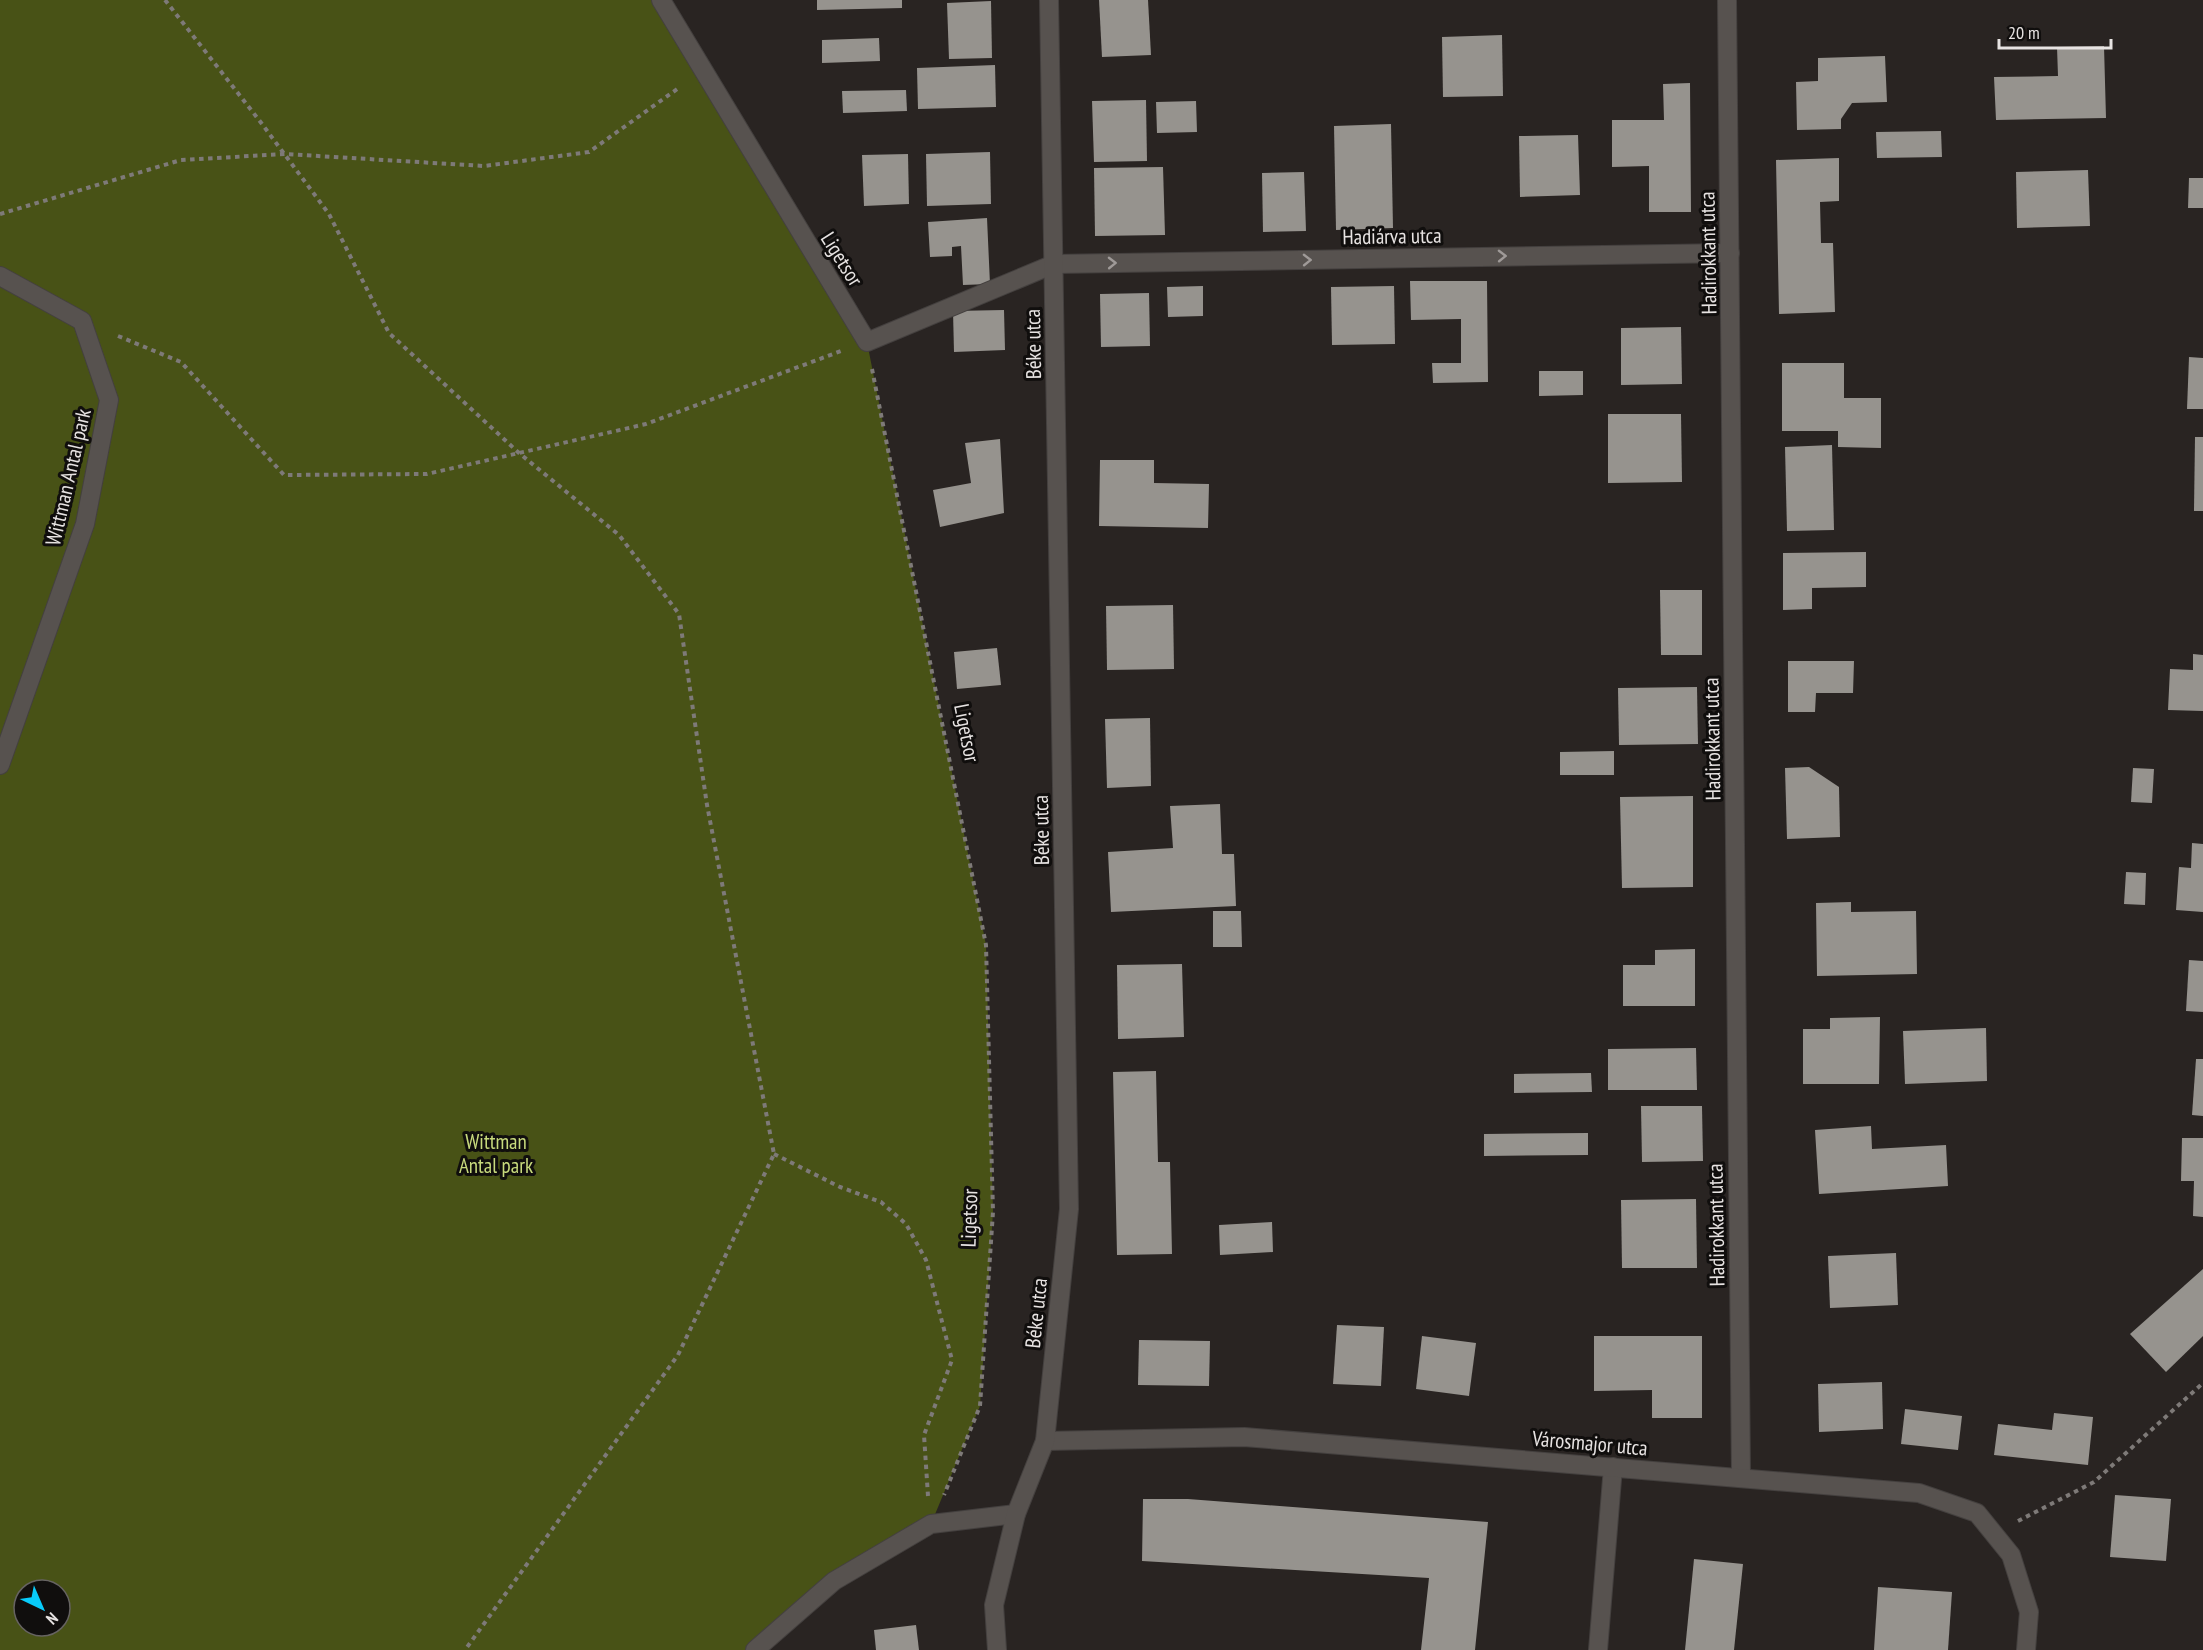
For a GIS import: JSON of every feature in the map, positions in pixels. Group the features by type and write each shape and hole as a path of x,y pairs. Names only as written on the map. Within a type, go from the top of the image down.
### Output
{"street":[{"name":"Ligetsor","path":"661,0 867,342"},
{"name":"Béke utca","path":"997,1650 994,1605 1016,1514 1045,1441 1069,1209 1049,0"},
{"name":"Hadirokkant utca","path":"1727,0 1741,1478"},
{"name":"Hadiárva utca","path":"1054,264 1730,253"},
{"path":"867,342 1054,264"},
{"path":"0,276 82,321"},
{"name":"Wittman Antal park","path":"0,765 85,524 109,400 82,321"},
{"name":"Városmajor utca","path":"1045,1441 1244,1437 1919,1493 1977,1513 2011,1555 2029,1612 2026,1650"},
{"path":"1598,1650 1613,1467"},
{"path":"755,1650 834,1581 931,1524 1016,1514"}],"path":[{"path":"165,0 329,214 389,333 519,453 619,535 679,614 706,805 774,1154 678,1355 465,1650"},
{"path":"0,214 181,160 285,154 484,166 589,152 703,70"},
{"path":"82,321 181,362 284,475 428,474 646,424 867,342"},
{"name":"Ligetsor","path":"867,342 986,945 993,1212 980,1406 931,1524"},
{"path":"774,1154 840,1187 881,1202 906,1224 926,1260 952,1360 924,1435 931,1524"},
{"path":"1993,1533 2094,1482 2203,1383"}],"green space":[{"name":"Wittman Antal park","path":"0,0 662,0 867,342 986,945 993,1212 980,1406 931,1524 834,1581 755,1650 0,1650"}],"building":[{"path":"817,0 902,0 902,8 817,10"},
{"path":"1099,0 1148,0 1151,55 1102,57"},
{"path":"991,1 992,58 949,59 947,3"},
{"path":"1502,35 1503,96 1443,97 1442,37"},
{"path":"879,38 880,61 822,63 822,40"},
{"path":"2104,46 2106,118 1996,120 1994,77 2058,76 2057,47"},
{"path":"1885,56 1887,102 1852,103 1841,119 1841,129 1797,130 1796,82 1818,81 1818,58"},
{"path":"995,65 996,107 918,109 917,68"},
{"path":"1690,83 1691,212 1649,212 1649,166 1612,167 1612,120 1664,120 1663,84"},
{"path":"906,90 907,111 843,113 842,91"},
{"path":"1146,100 1147,161 1094,162 1092,101"},
{"path":"1196,101 1197,132 1157,133 1156,102"},
{"path":"1391,124 1393,228 1336,230 1334,126"},
{"path":"1941,131 1942,157 1877,158 1876,132"},
{"path":"1578,135 1580,195 1520,197 1519,136"},
{"path":"990,152 991,204 927,206 926,154"},
{"path":"908,154 909,204 864,206 862,155"},
{"path":"1839,158 1839,201 1820,202 1821,243 1833,243 1835,312 1779,314 1776,160"},
{"path":"1163,167 1165,235 1095,236 1094,168"},
{"path":"2088,170 2090,226 2017,228 2016,172"},
{"path":"1304,172 1306,231 1263,232 1262,173"},
{"path":"2189,178 2203,178 2203,208 2188,208"},
{"path":"987,218 990,284 963,285 961,246 952,247 952,256 930,257 928,222"},
{"path":"1410,281 1487,281 1488,382 1433,383 1432,363 1461,363 1461,319 1411,320"},
{"path":"1203,286 1203,316 1168,317 1167,287"},
{"path":"1394,286 1395,344 1332,345 1331,287"},
{"path":"1149,293 1150,346 1101,347 1100,294"},
{"path":"1004,310 1005,350 954,352 953,311"},
{"path":"1681,327 1682,384 1621,385 1621,328"},
{"path":"2189,357 2203,358 2203,409 2187,409"},
{"path":"1782,363 1844,363 1844,398 1881,398 1881,448 1838,447 1838,431 1782,431"},
{"path":"1539,371 1583,371 1583,395 1539,396"},
{"path":"1608,414 1681,414 1682,482 1608,483"},
{"path":"2195,437 2203,437 2203,511 2194,511"},
{"path":"1000,439 1004,513 940,527 933,490 971,483 965,443"},
{"path":"1832,445 1834,530 1787,531 1785,447"},
{"path":"1100,460 1154,460 1154,483 1209,484 1208,528 1099,526"},
{"path":"1866,552 1866,587 1812,588 1812,609 1783,610 1783,553"},
{"path":"1660,590 1702,590 1702,655 1661,655"},
{"path":"1173,605 1174,669 1107,670 1106,606"},
{"path":"997,648 1001,685 957,689 954,652"},
{"path":"2193,654 2203,655 2203,711 2168,710 2170,669 2193,670"},
{"path":"1788,661 1854,661 1853,693 1816,693 1815,712 1788,712"},
{"path":"1697,687 1698,744 1619,745 1618,688"},
{"path":"1150,718 1151,786 1107,788 1105,719"},
{"path":"1614,751 1614,775 1560,775 1560,752"},
{"path":"1809,767 1839,787 1840,837 1787,839 1785,768"},
{"path":"2133,768 2154,769 2152,803 2131,802"},
{"path":"1693,796 1693,887 1622,888 1620,797"},
{"path":"1220,804 1222,854 1234,854 1236,906 1111,912 1108,852 1173,848 1170,806"},
{"path":"2192,843 2203,844 2203,912 2176,910 2179,867 2191,868"},
{"path":"2126,872 2146,873 2145,905 2124,904"},
{"path":"1851,902 1851,912 1916,911 1917,974 1817,976 1816,903"},
{"path":"1213,911 1241,911 1242,947 1213,947"},
{"path":"1695,949 1695,1006 1623,1006 1623,965 1655,965 1655,950"},
{"path":"2189,960 2203,961 2203,1012 2186,1011"},
{"path":"1182,964 1184,1037 1118,1039 1117,965"},
{"path":"1880,1017 1879,1084 1803,1084 1803,1029 1830,1029 1830,1018"},
{"path":"1986,1028 1987,1081 1905,1084 1903,1031"},
{"path":"1696,1048 1697,1090 1608,1090 1608,1049"},
{"path":"2196,1059 2203,1059 2203,1116 2192,1115"},
{"path":"1156,1071 1158,1162 1170,1162 1172,1254 1117,1255 1113,1072"},
{"path":"1591,1073 1592,1092 1514,1093 1514,1074"},
{"path":"1641,1106 1702,1106 1703,1161 1642,1162"},
{"path":"1871,1126 1872,1149 1946,1145 1948,1186 1819,1194 1815,1130"},
{"path":"1588,1133 1588,1155 1484,1156 1484,1134"},
{"path":"2182,1138 2203,1138 2203,1217 2193,1216 2194,1181 2181,1181"},
{"path":"1696,1199 1697,1268 1622,1268 1621,1200"},
{"path":"1272,1222 1273,1252 1220,1255 1219,1225"},
{"path":"1896,1253 1898,1305 1830,1308 1828,1256"},
{"path":"2203,1269 2203,1336 2166,1372 2130,1334"},
{"path":"1337,1325 1384,1327 1381,1386 1333,1384"},
{"path":"1422,1336 1476,1343 1469,1396 1416,1389"},
{"path":"1594,1336 1702,1336 1702,1418 1652,1418 1652,1390 1594,1391"},
{"path":"1139,1340 1210,1341 1209,1386 1138,1385"},
{"path":"1882,1382 1883,1429 1819,1432 1818,1384"},
{"path":"1905,1409 1962,1416 1958,1450 1901,1444"},
{"path":"2054,1413 2093,1417 2088,1465 1994,1455 1998,1424 2052,1430"},
{"path":"2115,1495 2171,1499 2166,1561 2110,1557"},
{"path":"1143,1499 1188,1499 1488,1522 1475,1650 1421,1650 1429,1578 1142,1561"},
{"path":"1694,1559 1743,1564 1734,1650 1685,1650"},
{"path":"1878,1587 1952,1592 1948,1650 1874,1650"},
{"path":"916,1625 919,1650 876,1650 874,1630"}]}
